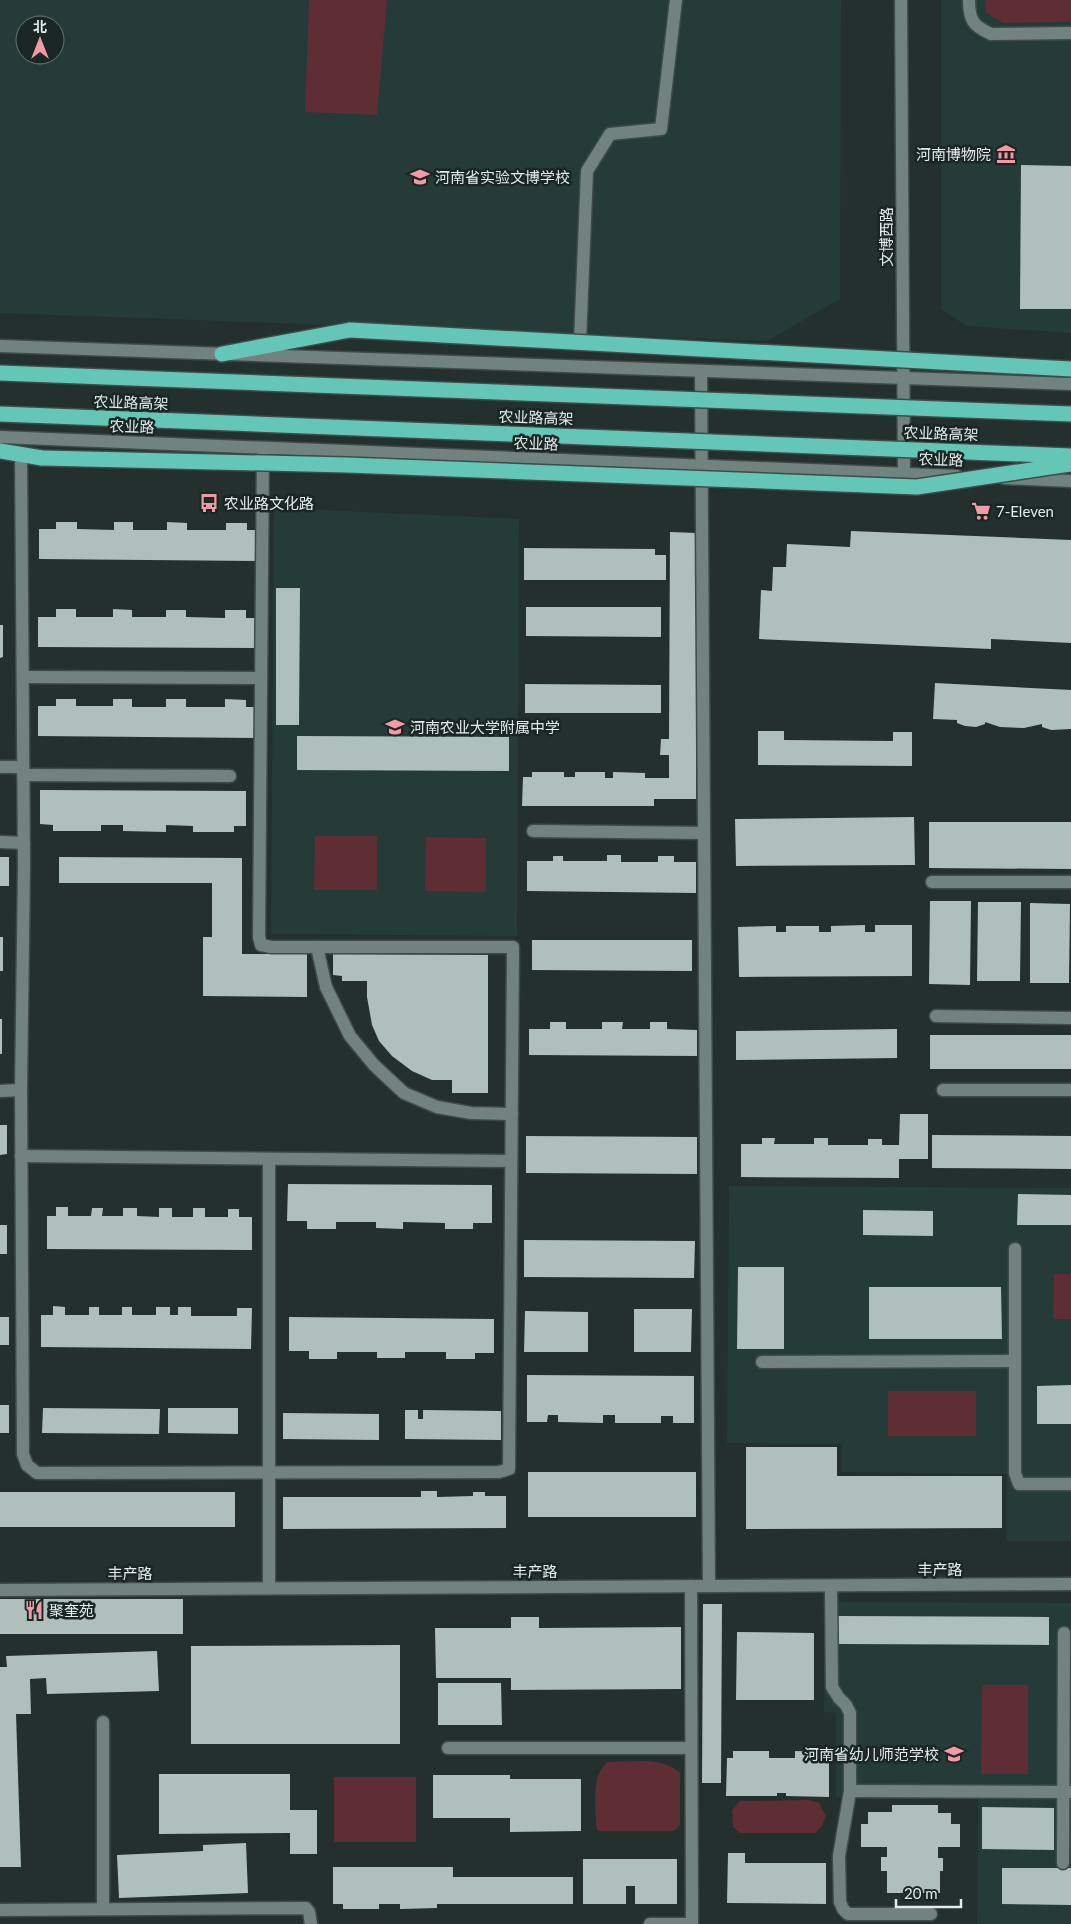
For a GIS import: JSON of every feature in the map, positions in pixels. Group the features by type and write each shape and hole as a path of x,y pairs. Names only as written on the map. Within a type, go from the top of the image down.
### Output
{"highway":[{"path":"222,354 350,330 1071,369"},
{"name":"农业路高架","path":"0,373 1071,414"},
{"name":"农业路高架","path":"0,414 1071,456"},
{"path":"0,451 42,458 347,466 917,487 1071,464"}],"street":[{"path":"580,342 587,171 610,134 661,129 676,0"},
{"name":"文博西路","path":"901,0 904,474"},
{"path":"969,0 969,10 973,22 979,29 991,34 1071,33"},
{"path":"0,346 1071,384"},
{"path":"701,371 708,1586"},
{"name":"农业路","path":"0,437 1071,481"},
{"path":"22,455 24,843 21,1156 23,1454 27,1464 37,1473 499,1472 509,1469 513,947 262,945 259,937 263,448"},
{"path":"23,677 261,678"},
{"path":"0,767 23,771 230,776"},
{"path":"533,831 704,833"},
{"path":"0,842 24,843"},
{"path":"932,882 1071,882"},
{"path":"317,946 326,987 350,1036 374,1065 404,1092 437,1107 471,1113 512,1114"},
{"path":"936,1016 1071,1018"},
{"path":"0,1091 21,1090"},
{"path":"942,1090 1071,1090"},
{"path":"21,1156 511,1161"},
{"path":"269,1159 269,1588"},
{"path":"1015,1249 1014,1473 1019,1484 1071,1484"},
{"path":"762,1362 1014,1361"},
{"name":"丰产路","path":"0,1590 1071,1584"},
{"path":"650,1924 692,1924 692,1586"},
{"path":"831,1586 832,1687 850,1713 850,1790 838,1856 840,1902 848,1914 932,1914"},
{"path":"1063,1863 1067,1792 1064,1633"},
{"path":"103,1722 103,1909"},
{"path":"448,1748 692,1748"},
{"path":"850,1790 1067,1792"},
{"path":"0,1910 306,1908 309,1912 311,1924"}],"shaded area":[{"name":"河南省实验文博学校","path":"0,0 841,0 840,299 767,341 0,313"},
{"path":"309,0 387,0 377,115 305,112"},
{"name":"河南博物院","path":"941,0 1071,0 1071,333 966,326 941,309"},
{"path":"985,0 1071,0 1071,22 1003,23 986,13"},
{"name":"河南农业大学附属中学","path":"274,508 519,519 517,936 271,934"},
{"path":"315,836 377,836 377,890 314,890"},
{"path":"426,837 486,838 486,892 425,891"},
{"path":"729,1186 1071,1188 1071,1541 1006,1541 1007,1474 842,1472 842,1444 727,1443"},
{"path":"1054,1274 1071,1274 1071,1319 1053,1319"},
{"path":"888,1391 976,1391 976,1436 888,1436"},
{"name":"河南省幼儿师范学校","path":"825,1602 1071,1603 1071,1924 977,1924 978,1797 836,1797 836,1713 824,1712"},
{"path":"982,1685 1028,1685 1028,1774 981,1774"},
{"path":"608,1762 656,1762 665,1764 680,1773 680,1825 674,1831 598,1831 595,1809 596,1783 602,1768"},
{"path":"334,1777 416,1777 416,1842 334,1842"},
{"path":"809,1800 819,1803 826,1816 822,1826 815,1833 740,1833 733,1827 732,1810 740,1801"}],"building":[{"path":"1021,165 1071,166 1071,309 1020,309"},
{"path":"56,522 77,522 77,529 114,530 114,522 133,522 133,530 167,530 167,522 187,523 187,530 226,530 226,523 247,523 247,530 258,530 258,561 39,559 39,529 56,529"},
{"path":"851,531 1071,540 1071,643 991,639 991,649 759,639 761,590 772,591 773,567 786,567 787,544 850,547"},
{"path":"670,532 697,533 696,799 654,799 654,806 522,806 523,777 532,777 532,772 564,772 564,777 575,777 575,772 605,772 605,778 613,778 613,772 645,773 645,778 669,778 669,755 660,755 661,739 669,739"},
{"path":"524,548 655,549 655,555 666,555 666,580 524,580"},
{"path":"276,588 300,588 299,725 276,725"},
{"path":"526,607 661,607 661,637 526,636"},
{"path":"56,609 76,609 76,617 113,617 113,609 132,610 132,617 166,617 166,610 186,610 186,617 225,618 225,610 246,610 246,618 257,618 257,648 38,647 38,617 56,617"},
{"path":"0,625 3,625 3,657 0,658"},
{"path":"935,683 1071,690 1071,729 1051,730 1042,727 1042,724 1024,728 1000,727 985,722 985,724 976,727 965,726 957,723 957,720 933,719"},
{"path":"525,684 661,685 661,713 525,713"},
{"path":"56,699 76,699 76,706 113,706 113,699 132,699 132,707 166,707 166,699 186,699 186,707 225,707 225,699 246,700 246,707 257,707 257,738 38,736 38,706 56,706"},
{"path":"758,731 784,731 784,740 893,741 893,732 912,732 912,766 758,765"},
{"path":"297,736 509,737 509,771 297,770"},
{"path":"40,790 246,791 246,826 234,826 234,832 193,832 193,826 166,825 166,832 123,831 123,825 101,825 101,831 53,831 53,825 40,824"},
{"path":"914,817 915,865 736,866 735,819"},
{"path":"929,822 1071,822 1071,869 929,868"},
{"path":"607,855 621,855 621,862 658,862 658,856 674,856 674,862 696,862 696,893 527,891 527,861 553,861 553,856 563,856 563,861 607,861"},
{"path":"0,857 9,857 9,886 0,886"},
{"path":"59,857 242,858 242,954 307,954 307,997 203,996 203,937 212,937 212,883 59,883"},
{"path":"930,901 971,901 970,985 929,984"},
{"path":"978,902 1021,902 1020,981 977,981"},
{"path":"1030,903 1070,904 1069,983 1030,983"},
{"path":"865,925 865,932 875,932 875,925 912,925 912,976 739,977 738,927 776,926 776,932 786,932 786,926 819,926 819,932 831,932 831,926"},
{"path":"0,937 3,937 3,971 0,971"},
{"path":"532,940 692,940 692,971 532,970"},
{"path":"333,954 488,955 488,1093 452,1093 452,1080 432,1080 412,1071 392,1056 379,1041 372,1025 367,997 367,981 342,981 342,976 333,975"},
{"path":"0,1019 2,1019 2,1054 0,1054"},
{"path":"550,1022 566,1022 566,1029 602,1029 602,1022 623,1022 622,1029 650,1029 650,1022 667,1022 667,1029 697,1030 697,1056 529,1055 529,1029 550,1029"},
{"path":"897,1029 897,1058 736,1060 736,1031"},
{"path":"930,1035 1071,1035 1071,1069 930,1069"},
{"path":"900,1114 928,1114 928,1159 899,1159 899,1178 741,1177 741,1144 762,1144 762,1138 775,1138 774,1144 814,1144 814,1138 828,1138 828,1145 868,1145 868,1139 882,1139 882,1145 899,1145"},
{"path":"0,1125 7,1125 7,1154 0,1155"},
{"path":"932,1135 1071,1136 1071,1169 932,1168"},
{"path":"526,1136 697,1137 697,1174 526,1173"},
{"path":"288,1184 492,1185 492,1223 473,1223 473,1229 445,1229 445,1223 403,1222 403,1229 376,1228 376,1222 336,1222 336,1229 307,1229 307,1221 287,1221"},
{"path":"1018,1194 1071,1195 1071,1225 1017,1225"},
{"path":"56,1207 68,1207 68,1216 91,1216 92,1208 103,1208 102,1216 123,1216 123,1208 137,1208 137,1216 159,1217 159,1208 172,1208 172,1217 193,1217 193,1208 205,1208 205,1217 228,1217 228,1209 239,1209 239,1217 252,1217 252,1250 47,1249 47,1216 56,1216"},
{"path":"863,1210 933,1211 933,1236 863,1235"},
{"path":"0,1225 7,1225 7,1254 0,1254"},
{"path":"524,1240 695,1241 694,1278 524,1277"},
{"path":"738,1267 784,1267 784,1349 737,1349"},
{"path":"869,1287 1001,1287 1002,1339 869,1339"},
{"path":"53,1306 65,1307 65,1315 89,1315 89,1307 99,1307 99,1315 122,1315 122,1307 132,1307 132,1315 156,1315 156,1307 170,1307 170,1315 178,1315 178,1307 191,1307 191,1316 237,1316 237,1308 252,1308 251,1349 41,1347 41,1315 53,1315"},
{"path":"634,1309 692,1309 691,1352 634,1352"},
{"path":"525,1311 588,1312 588,1352 524,1352"},
{"path":"0,1317 9,1317 9,1345 0,1345"},
{"path":"289,1317 494,1319 494,1353 475,1353 475,1359 446,1359 446,1352 405,1352 405,1358 377,1358 377,1352 337,1352 337,1359 309,1359 309,1351 289,1351"},
{"path":"527,1375 694,1376 694,1423 673,1423 673,1416 661,1416 661,1423 615,1423 615,1415 603,1415 603,1423 558,1422 558,1415 548,1415 547,1422 527,1422"},
{"path":"1071,1385 1071,1424 1037,1424 1037,1386"},
{"path":"0,1405 9,1405 9,1433 0,1433"},
{"path":"43,1408 160,1409 159,1434 42,1433"},
{"path":"168,1408 238,1408 238,1434 168,1433"},
{"path":"405,1410 418,1410 418,1419 423,1419 423,1410 501,1411 501,1440 405,1439"},
{"path":"283,1413 379,1414 379,1440 283,1439"},
{"path":"746,1447 837,1447 837,1476 1002,1476 1002,1528 746,1529"},
{"path":"528,1472 696,1472 696,1517 528,1517"},
{"path":"421,1491 437,1491 437,1497 473,1496 473,1492 485,1492 485,1496 506,1496 506,1528 283,1529 283,1497 421,1497"},
{"path":"0,1492 235,1492 235,1527 0,1527"},
{"path":"0,1599 183,1599 183,1634 0,1634"},
{"path":"703,1604 722,1604 721,1783 702,1783"},
{"path":"838,1616 1049,1617 1049,1645 838,1644"},
{"path":"511,1617 539,1617 539,1628 681,1627 681,1689 511,1690 511,1678 436,1678 435,1628 511,1628"},
{"path":"737,1632 814,1633 814,1700 736,1700"},
{"path":"400,1645 400,1744 191,1744 191,1646"},
{"path":"157,1651 159,1691 47,1694 46,1678 30,1679 31,1714 16,1714 21,1867 0,1867 0,1667 7,1667 6,1656"},
{"path":"438,1683 501,1683 502,1725 438,1725"},
{"path":"733,1751 769,1751 769,1758 795,1758 795,1751 823,1752 823,1758 829,1758 829,1797 786,1796 786,1793 777,1793 777,1796 726,1796 727,1758 733,1758"},
{"path":"159,1774 290,1774 290,1810 317,1810 317,1854 290,1854 290,1833 159,1834"},
{"path":"433,1775 510,1775 510,1779 581,1779 581,1831 510,1832 510,1818 433,1818"},
{"path":"892,1805 938,1805 938,1813 951,1813 951,1824 960,1824 960,1847 938,1847 938,1858 943,1858 943,1871 940,1871 940,1893 887,1893 887,1871 881,1871 881,1857 887,1857 887,1847 861,1847 861,1824 868,1824 868,1812 892,1812"},
{"path":"982,1807 1054,1808 1054,1850 982,1849"},
{"path":"246,1843 248,1893 119,1898 117,1855 203,1851 203,1845"},
{"path":"728,1853 745,1853 745,1863 826,1863 826,1904 727,1903"},
{"path":"583,1859 677,1859 677,1904 635,1904 635,1886 626,1886 626,1904 583,1904"},
{"path":"333,1867 453,1867 453,1877 573,1877 573,1904 437,1904 437,1908 400,1909 400,1904 379,1904 379,1909 343,1909 343,1904 333,1904"},
{"path":"1002,1868 1071,1868 1071,1905 1002,1904"}],"place":[{"name":"河南博物院","path":"1006,154"},
{"name":"河南省实验文博学校","path":"420,177"},
{"name":"农业路文化路","path":"209,503"},
{"name":"7-Eleven","path":"981,511"},
{"name":"河南农业大学附属中学","path":"395,727"},
{"name":"聚奎苑","path":"34,1610"},
{"name":"河南省幼儿师范学校","path":"954,1754"}]}
